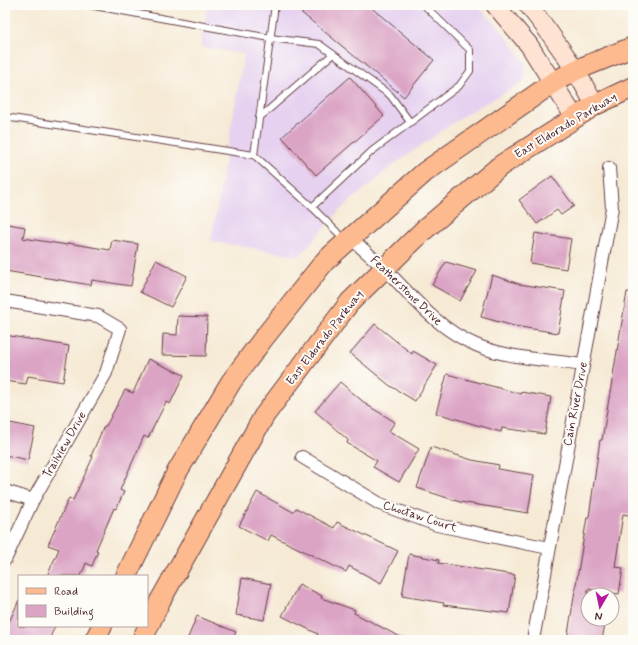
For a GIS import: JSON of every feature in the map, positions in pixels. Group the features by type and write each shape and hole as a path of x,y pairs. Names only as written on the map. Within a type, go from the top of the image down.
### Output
{"main road":[{"path":"495,5 529,45 554,82 575,118"},
{"path":"528,5 545,26 576,70 595,106"},
{"path":"126,575 177,472 231,382 263,338 325,261 425,172 554,82 576,70 633,46"},
{"name":"East Eldorado Parkway","path":"142,640 160,601 264,416 350,302 424,230 500,166 595,106 633,87"},
{"path":"95,640 102,627"}],"street":[{"name":"Cain River Drive","path":"533,640 612,208 609,168"},
{"name":"Featherstone Drive","path":"348,239 384,269 434,320 456,336 477,346 499,352 583,365"},
{"name":"Trailview Drive","path":"5,301 98,316 120,329 106,373 33,500 5,560"},
{"name":"Choctaw Court","path":"302,457 380,504 437,525 549,548"},
{"path":"5,491 33,500"}],"lane":[{"path":"89,5 270,38 319,44 390,96 410,122"},
{"path":"254,155 275,5"},
{"path":"312,207 372,151 459,86 470,71 470,50 424,5"},
{"path":"259,118 333,54"},
{"path":"5,117 254,155 348,239"}],"shaded area":[{"path":"207,5 476,5 497,25 526,63 525,78 523,82 463,116 392,166 340,210 299,256 211,241 244,54 201,47"}],"building":[{"path":"292,5 368,5 434,60 404,97"},
{"path":"350,77 384,116 316,175 282,137"},
{"path":"552,176 574,206 561,215 557,210 537,224 519,200"},
{"path":"8,224 25,227 23,238 67,245 68,243 110,250 112,240 138,244 131,286 92,280 91,285 5,271 5,232 7,232"},
{"path":"535,233 571,239 566,269 530,263"},
{"path":"156,260 187,276 171,307 140,292"},
{"path":"446,262 477,271 460,301 432,285"},
{"path":"492,275 519,284 565,291 558,333 514,326 481,317"},
{"path":"627,292 633,292 633,516 623,514 615,567 623,568 620,588 580,587 580,627 604,627 602,640 567,640 587,517 589,517 600,440 602,440"},
{"path":"178,316 207,317 206,356 162,355 163,334 177,335"},
{"path":"375,324 412,354 413,351 437,365 415,401 389,385 350,353"},
{"path":"5,335 69,346 63,382 28,376 26,384 5,381"},
{"path":"148,359 184,375 170,404 166,402 148,438 144,436 120,490 124,492 116,509 114,508 96,550 98,551 92,566 86,563 81,575 47,575 59,549 48,545 69,498 73,500 93,457 91,456 104,426 106,426 125,390 133,393"},
{"path":"447,374 521,394 521,392 551,397 545,434 502,428 501,432 436,413"},
{"path":"340,382 367,405 395,422 389,431 419,449 399,482 373,467 377,461 347,443 348,440 315,411"},
{"path":"5,422 35,428 28,460 5,455"},
{"path":"431,447 472,460 499,465 498,469 534,475 528,513 460,502 417,488"},
{"path":"257,492 293,512 296,508 334,528 337,522 398,551 381,583 349,566 346,572 271,535 268,541 239,526"},
{"path":"409,554 439,560 438,563 515,575 509,613 443,605 444,603 402,596"},
{"path":"242,578 271,584 264,620 236,615"},
{"path":"299,584 322,596 321,598 355,610 354,613 406,640 316,640 318,634 282,616"},
{"path":"18,602 18,627 55,627 49,640 5,640 5,631"},
{"path":"197,616 236,632 232,640 187,640"}]}
